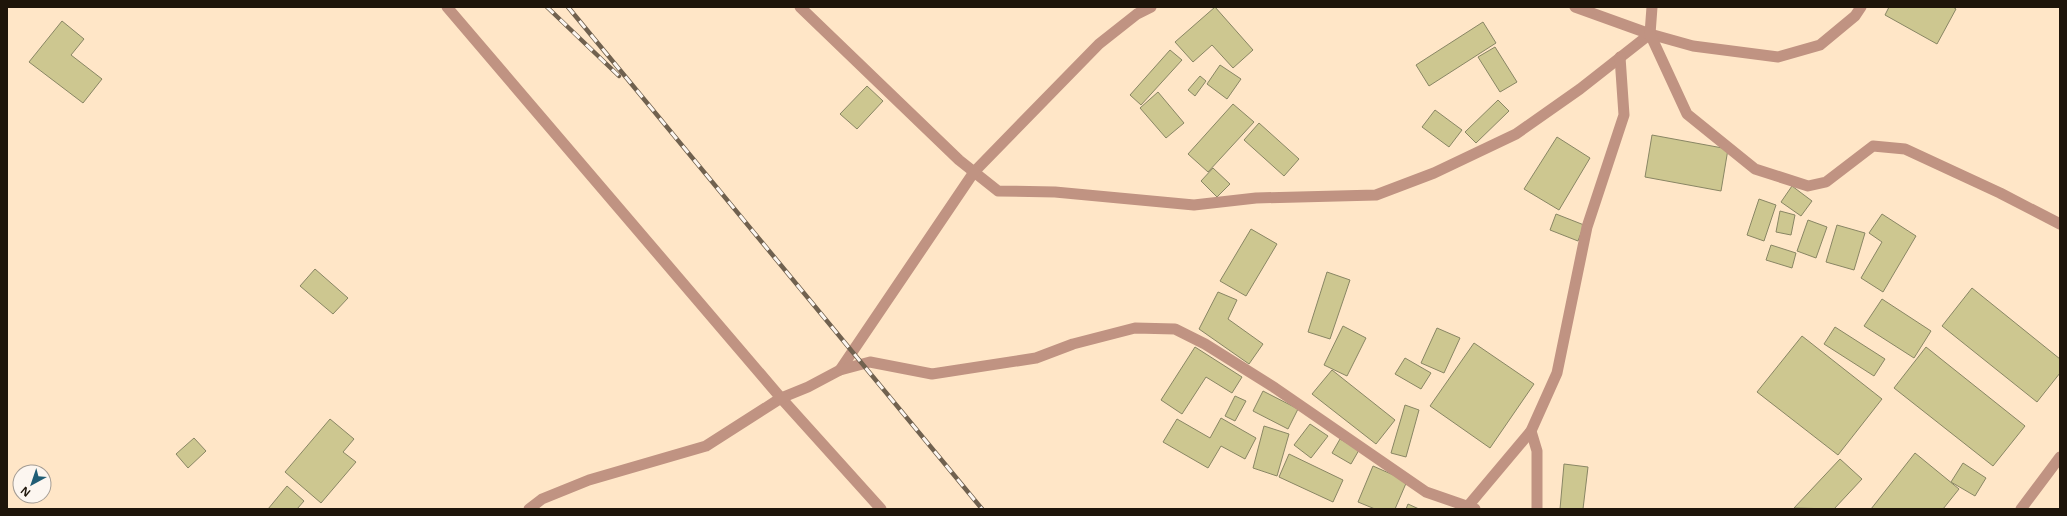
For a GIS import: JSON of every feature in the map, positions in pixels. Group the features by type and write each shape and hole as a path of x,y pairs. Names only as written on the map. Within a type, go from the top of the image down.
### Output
{"street":[{"path":"447,7 781,398 881,509"},
{"path":"800,7 926,129 974,172 998,191 1055,192 1194,205 1256,198 1376,195 1434,173 1516,134 1580,89 1650,34"},
{"path":"840,370 974,172 1099,44 1137,14 1152,7"},
{"path":"1575,7 1650,34 1694,46 1778,57 1820,44 1855,16 1861,7"},
{"path":"1652,7 1650,34 1687,114 1755,169 1808,186 1826,182 1873,146 1905,149 2000,193 2060,224"},
{"path":"528,509 542,499 589,480 706,446 781,398 808,387 840,370 870,362 932,374 1036,358 1073,344 1135,328 1175,329 1205,344 1275,388 1426,492 1472,507 1531,431 1556,373 1588,227 1624,115 1620,57"},
{"path":"1531,431 1537,451 1537,509"},
{"path":"2021,509 2060,457"}],"building":[{"path":"1215,7 1253,50 1233,68 1212,45 1193,62 1175,42"},
{"path":"1889,7 1953,7 1956,9 1937,44 1885,15"},
{"path":"62,21 84,39 71,55 102,79 83,103 29,62"},
{"path":"1483,22 1496,43 1429,86 1416,65"},
{"path":"1495,47 1517,82 1500,92 1478,57"},
{"path":"1170,50 1182,60 1141,105 1130,95"},
{"path":"1220,65 1241,79 1227,99 1207,84"},
{"path":"1200,76 1206,81 1195,96 1188,90"},
{"path":"867,86 883,101 857,129 840,114"},
{"path":"1158,92 1184,123 1166,138 1140,108"},
{"path":"1498,100 1509,111 1476,143 1465,132"},
{"path":"1233,104 1254,122 1208,172 1188,154"},
{"path":"1435,110 1462,130 1449,147 1422,127"},
{"path":"1259,123 1299,159 1284,176 1244,140"},
{"path":"1652,135 1728,149 1721,191 1645,177"},
{"path":"1557,137 1590,158 1559,210 1524,189"},
{"path":"1213,168 1230,184 1217,197 1201,181"},
{"path":"1792,186 1812,201 1801,216 1781,202"},
{"path":"1759,199 1776,205 1764,241 1747,235"},
{"path":"1780,211 1795,215 1791,235 1776,232"},
{"path":"1556,214 1584,225 1578,241 1550,230"},
{"path":"1882,214 1916,236 1883,292 1861,278 1882,242 1869,233"},
{"path":"1808,220 1827,227 1816,258 1797,251"},
{"path":"1837,225 1865,233 1854,270 1826,262"},
{"path":"1251,229 1277,244 1246,296 1220,281"},
{"path":"1771,245 1796,253 1792,268 1766,260"},
{"path":"315,269 348,298 333,314 300,286"},
{"path":"1327,272 1350,280 1330,339 1308,332"},
{"path":"1972,288 2060,359 2060,373 2037,402 1942,326"},
{"path":"1218,292 1237,300 1228,319 1263,344 1249,364 1199,329"},
{"path":"1882,299 1931,331 1914,358 1864,326"},
{"path":"1343,326 1366,338 1347,376 1324,365"},
{"path":"1835,327 1885,359 1874,376 1824,344"},
{"path":"1437,328 1460,338 1444,373 1421,363"},
{"path":"1802,336 1882,399 1838,455 1757,392"},
{"path":"1474,343 1534,384 1490,448 1430,406"},
{"path":"1195,347 1242,377 1232,393 1206,377 1182,414 1161,400"},
{"path":"1926,347 2025,426 1993,466 1894,388"},
{"path":"1405,358 1431,373 1421,389 1395,374"},
{"path":"1332,370 1395,420 1376,444 1312,394"},
{"path":"1263,391 1298,409 1288,429 1253,411"},
{"path":"1235,396 1246,401 1235,421 1225,416"},
{"path":"1405,405 1419,410 1406,457 1391,453"},
{"path":"1221,418 1256,438 1245,459 1221,446 1208,468 1163,442 1177,419 1210,438"},
{"path":"330,419 354,439 343,452 356,462 321,503 285,472"},
{"path":"1310,424 1328,436 1311,458 1294,445"},
{"path":"1264,426 1289,434 1277,476 1253,468"},
{"path":"194,438 206,451 188,468 176,454"},
{"path":"1340,439 1359,450 1351,464 1332,453"},
{"path":"1915,453 1959,489 1943,509 1871,509"},
{"path":"1289,454 1343,480 1333,502 1279,477"},
{"path":"1840,459 1862,479 1834,509 1794,508"},
{"path":"1963,463 1986,478 1975,496 1951,482"},
{"path":"1564,464 1588,467 1583,509 1560,509"},
{"path":"1373,466 1407,481 1395,509 1375,509 1358,502"},
{"path":"287,486 304,501 297,509 268,509"},
{"path":"1408,504 1419,509 1406,509"}],"railway":[{"path":"547,7 619,76"},
{"path":"568,7 982,509"}]}
